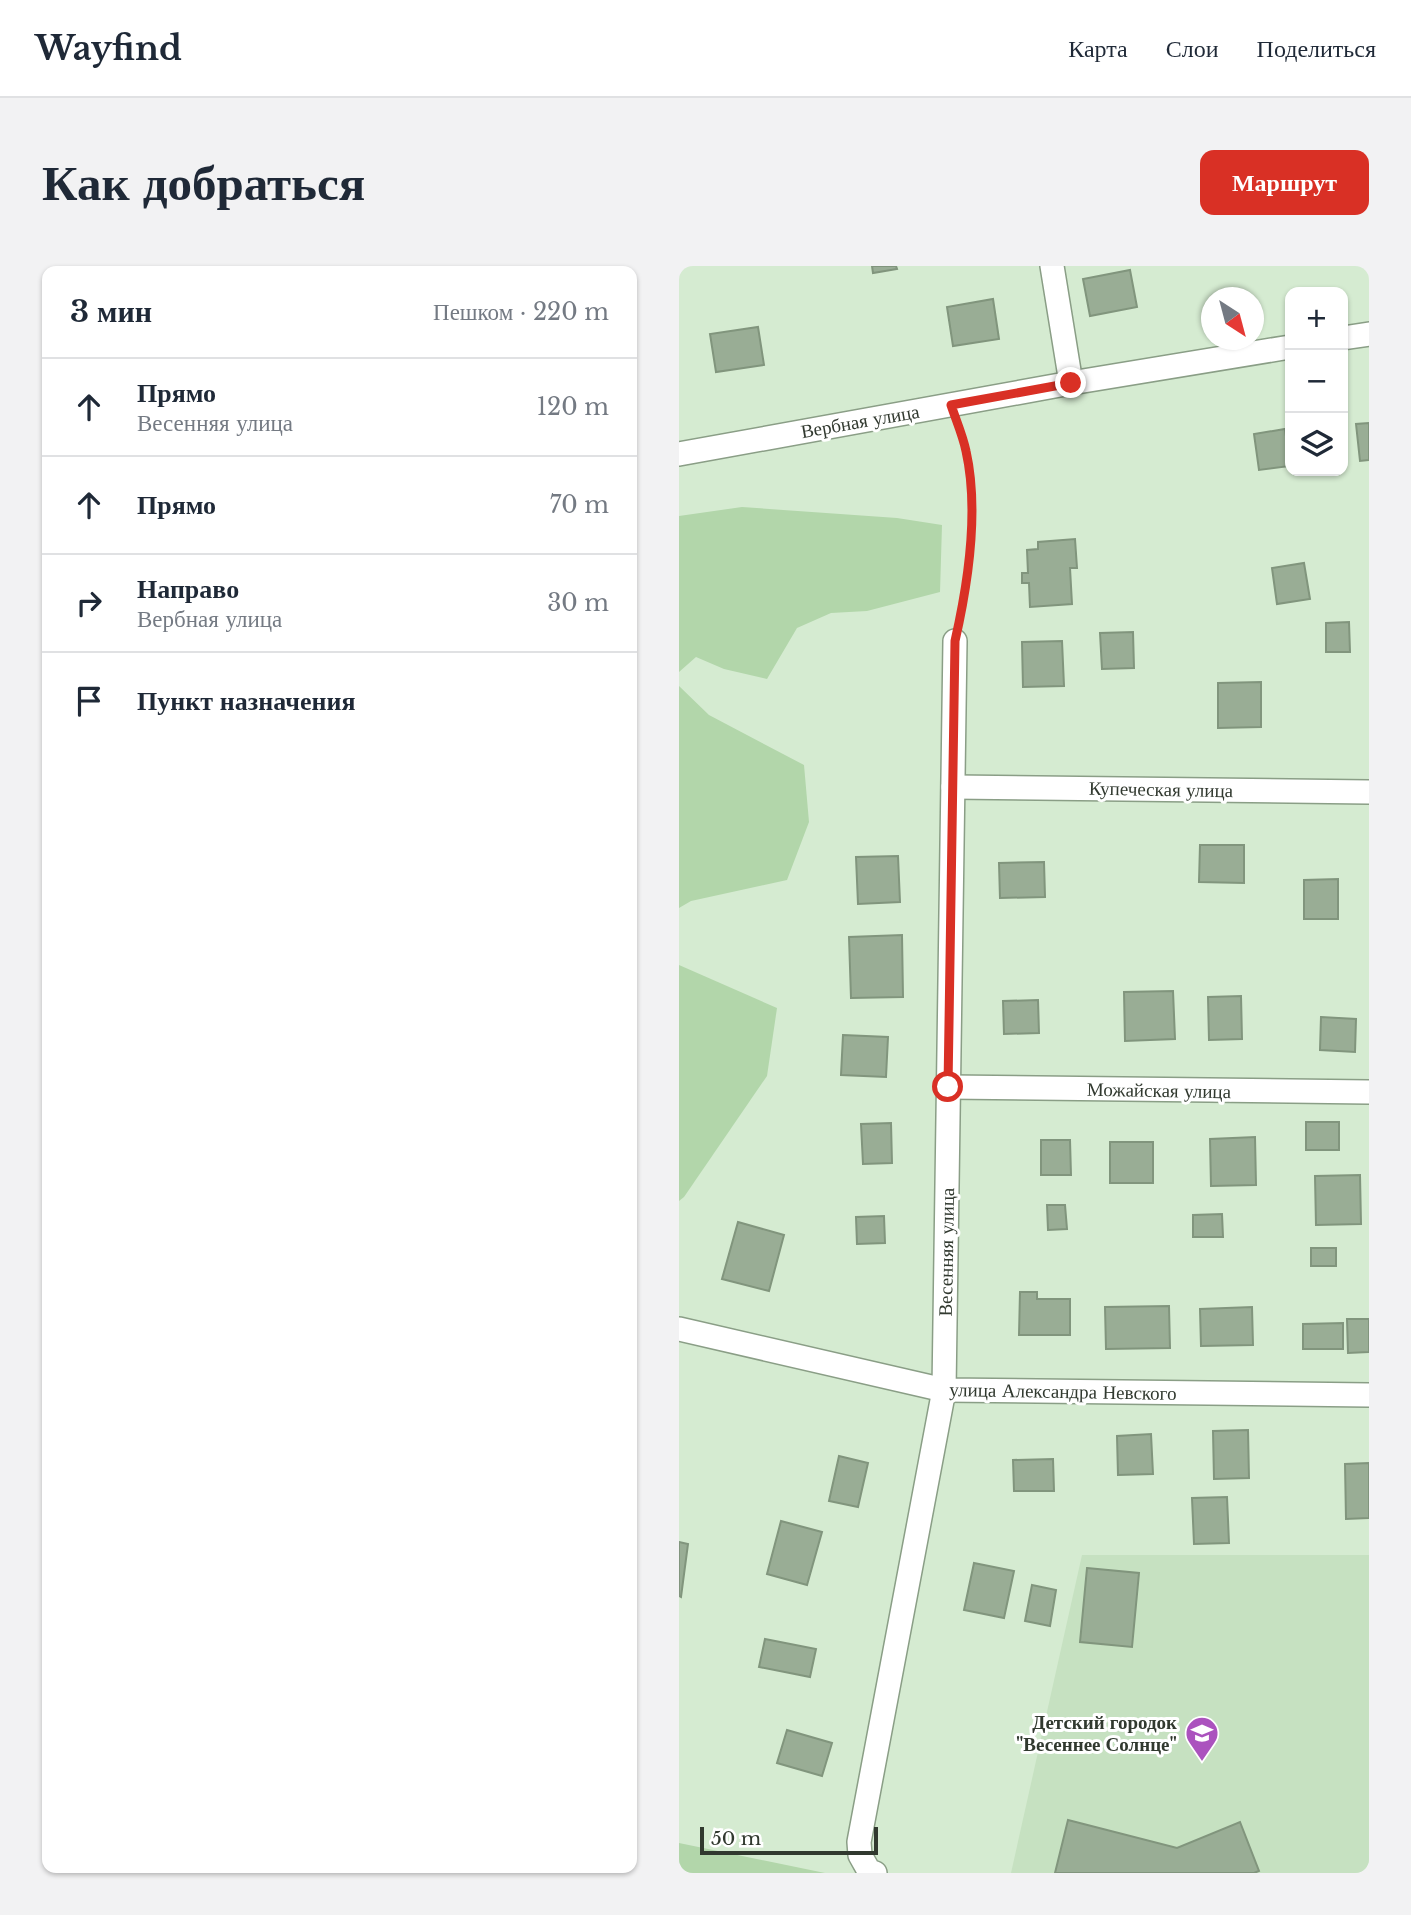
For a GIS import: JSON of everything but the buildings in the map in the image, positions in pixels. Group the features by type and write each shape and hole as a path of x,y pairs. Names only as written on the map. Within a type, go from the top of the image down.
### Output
{"street":[{"path":"1052,266 1071,383"},
{"path":"1348,337 1369,334"},
{"name":"Вербная улица","path":"679,454 1071,383 1285,348"},
{"name":"Весенняя улица","path":"875,1873 869,1871 860,1855 861,1829 944,1391 955,641"},
{"name":"Купеческая улица","path":"953,787 1369,792"},
{"name":"Можайская улица","path":"948,1087 1369,1092"},
{"name":"улица Александра Невского","path":"679,1329 944,1391 1369,1395"}],"path":[{"path":"951,405 966,451 971,485 965,596 955,641"}],"shaded area":[{"path":"742,507 897,518 942,525 940,592 867,611 831,613 797,628 767,679 724,669 696,657 679,672 679,516"},
{"path":"679,686 709,715 804,765 809,822 787,880 691,901 679,908"},
{"path":"679,965 777,1008 767,1076 679,1201"},
{"name":"Детский городок \"Весеннее Солнце\"","path":"1082,1555 1369,1555 1369,1873 1011,1873"},
{"path":"679,1843 825,1873 679,1873"}],"place":[{"name":"Детский городок \"Весеннее Солнце\"","path":"1202,1763"}],"route":[{"path":"948,1087 955,641 965,596 969,558 971,485 966,451 951,405 1071,383"}]}
